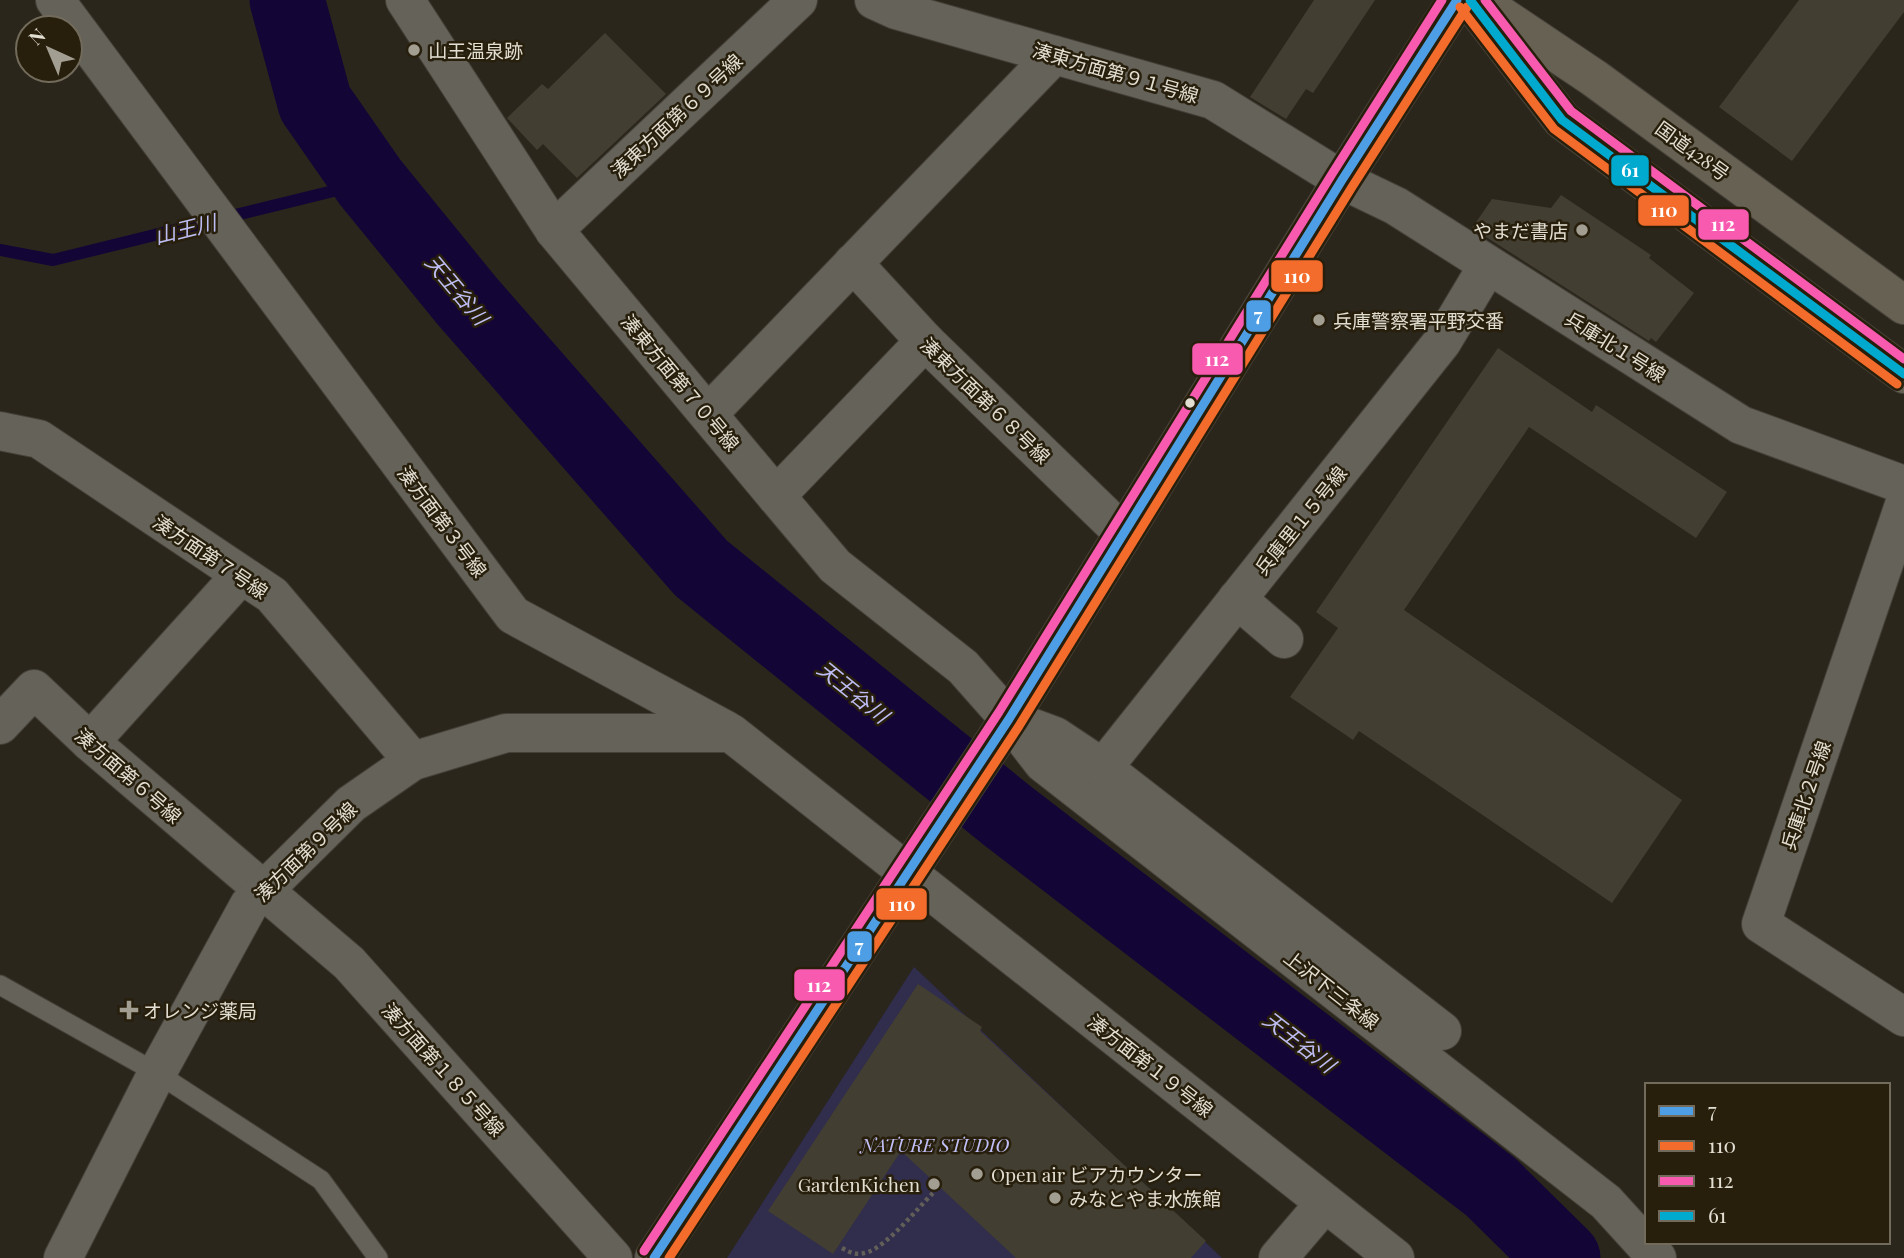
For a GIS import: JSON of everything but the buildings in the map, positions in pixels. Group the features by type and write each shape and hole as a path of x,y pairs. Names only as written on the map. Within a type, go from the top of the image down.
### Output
{"highway":[{"path":"1470,0 1562,120 1904,374"},
{"name":"国道428号","path":"1477,0 1594,78 1904,305"}],"main road":[{"path":"654,1258 1009,719 1342,180 1457,0"}],"street":[{"name":"湊方面第３号線","path":"55,0 513,615 732,733"},
{"name":"湊東方面第６９号線","path":"554,230 798,0"},
{"name":"湊東方面第９１号線","path":"874,0 896,10 1213,100 1342,180"},
{"name":"湊東方面第７０号線","path":"416,5 554,230 835,566 963,667 1009,719"},
{"path":"708,414 1054,55"},
{"name":"兵庫北１号線","path":"1342,180 1394,205 1741,425 1904,485"},
{"name":"湊東方面第６８号線","path":"853,263 925,341 1124,533"},
{"name":"兵庫里１５号線","path":"1103,768 1442,342 1488,265"},
{"path":"776,496 925,341"},
{"name":"湊方面第７号線","path":"0,431 39,439 272,595 413,761"},
{"name":"兵庫北２号線","path":"1904,505 1761,924 1904,1017"},
{"path":"90,742 241,575"},
{"path":"1237,599 1284,639"},
{"name":"湊方面第６号線","path":"0,725 34,689 90,742 264,891"},
{"path":"1009,719 1055,736 1103,768 1442,1031"},
{"name":"上沢下三条線","path":"1009,719 1042,763 1606,1202 1657,1258"},
{"name":"湊方面第９号線","path":"63,1258 157,1073 249,905 351,804 413,761 506,733 732,733"},
{"path":"732,733 907,871"},
{"name":"湊方面第１９号線","path":"907,871 1395,1258"},
{"name":"湊方面第１８５号線","path":"264,891 349,963 613,1258"},
{"path":"1278,1258 1325,1203"}],"lane":[{"path":"0,985 157,1073 321,1180 378,1258"}],"path":[{"path":"842,1248 853,1254 867,1253 881,1245 933,1193"}],"green space":[{"name":"NATURE STUDIO","path":"914,967 1222,1258 727,1258"}],"waterway":[{"name":"天王谷川","path":"287,0 315,103 370,182 467,301 701,568 1009,817 1491,1187 1563,1258"},
{"name":"山王川","path":"0,250 53,260 370,182"}],"transit line":[{"name":"112","path":"644,1251 999,712 1442,0"},
{"name":"7","path":"654,1258 1009,719 1342,180 1457,0"},
{"name":"61","path":"1470,0 1562,120 1904,374"},
{"name":"112","path":"1485,0 1571,111 1904,359"},
{"name":"110","path":"1460,7 1554,129 1897,384"},
{"name":"110","path":"669,1258 1019,726 1352,187 1467,7"}],"place":[{"name":"山王温泉跡","path":"414,50"},
{"name":"やまだ書店","path":"1582,230"},
{"name":"兵庫警察署平野交番","path":"1319,320"},
{"name":"オレンジ薬局","path":"129,1010"},
{"name":"Open air ビアカウンター","path":"977,1174"},
{"name":"GardenKichen","path":"934,1184"},
{"name":"みなとやま水族館","path":"1055,1198"}]}
